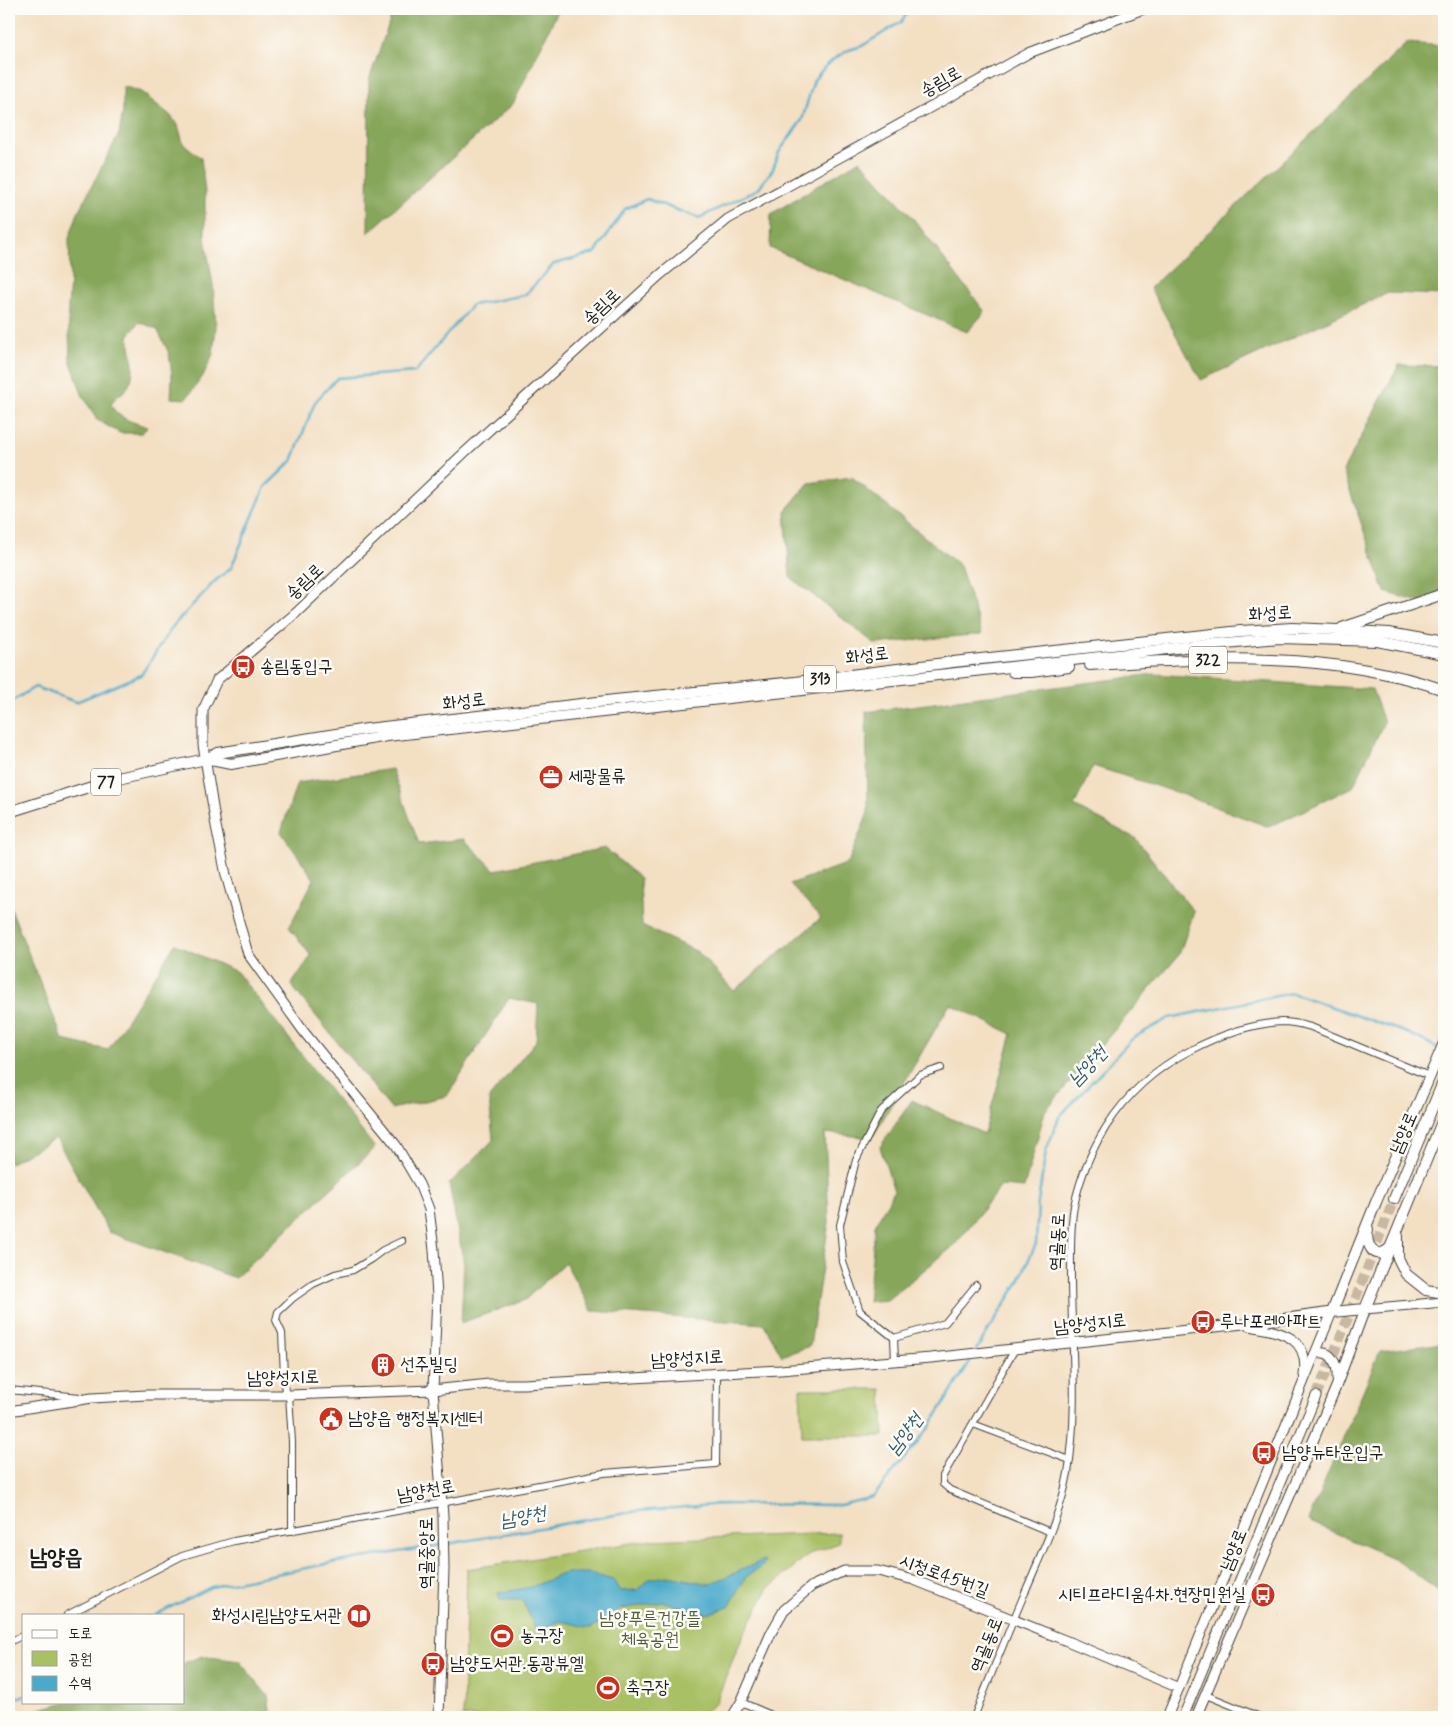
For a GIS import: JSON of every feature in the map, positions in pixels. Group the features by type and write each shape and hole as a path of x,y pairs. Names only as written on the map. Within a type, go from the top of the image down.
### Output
{"main road":[{"name":"송림로","path":"433,1390 437,1296 434,1250 429,1208 419,1184 396,1145 304,1032 248,954 226,876 209,788 203,745 203,710 217,680 296,613 464,453 660,274 728,219 1029,53 1143,9"},
{"path":"1337,630 1444,592"},
{"name":"화성로","path":"9,812 114,779 206,759 218,754 367,729 1241,631 1292,628 1337,630 1389,633 1442,642"},
{"name":"화성로","path":"206,759 231,764 387,736 1279,638 1377,641 1444,654"},
{"name":"322","path":"970,671 1031,672 1091,664 1243,658 1348,666 1413,679 1444,690"},
{"path":"1168,1717 1376,1202 1444,1042"},
{"name":"남양로","path":"1394,1199 1444,1080"},
{"path":"1196,1717 1336,1387 1389,1249 1444,1117"},
{"path":"1376,1202 1368,1229 1367,1241 1369,1247 1376,1253 1385,1252 1389,1249"},
{"path":"1401,1221 1397,1249 1406,1274 1426,1290 1444,1293"},
{"path":"1365,1310 1444,1302"},
{"name":"남양성지로","path":"9,1411 92,1398 146,1395 287,1395 433,1390 489,1384 524,1384 717,1374 895,1361 1015,1350 1332,1312 1365,1310"},
{"path":"1243,1324 1277,1331 1294,1340 1305,1360 1302,1384"},
{"path":"1316,1354 1326,1352 1334,1361 1337,1373 1336,1387"},
{"name":"역골중앙로","path":"433,1390 444,1516 439,1717"},
{"name":"남양로","path":"1183,1717 1316,1396"},
{"name":"시청로45번길","path":"732,1717 741,1702 771,1633 784,1610 812,1586 844,1571 878,1570 914,1580 1179,1688"}],"street":[{"name":"역골동로","path":"974,1717 1050,1532 1064,1488 1070,1460 1073,1421 1071,1231 1074,1206 1081,1180 1095,1146 1109,1122 1136,1090 1156,1072 1184,1054 1208,1042 1248,1028 1282,1022 1301,1024 1322,1030 1431,1072"},
{"path":"895,1361 894,1338 860,1311 843,1262 840,1225 856,1160 881,1111 920,1075 941,1068"},
{"path":"292,1531 292,1442 282,1334 276,1320 278,1312 313,1284 335,1274 353,1270 383,1250 402,1241"},
{"path":"894,1338 945,1323 976,1285"},
{"path":"1015,1350 943,1476 943,1484 950,1490 1050,1532"},
{"name":"남양천로","path":"70,1614 182,1556 234,1541 604,1474 716,1464 717,1374"},
{"path":"9,1390 92,1398"},
{"path":"973,1424 1070,1460"},
{"path":"9,1642 22,1636"},
{"path":"1206,1695 1260,1717"},
{"path":"741,1702 776,1717"}],"green space":[{"path":"394,9 559,9 513,104 368,233 369,80"},
{"path":"1407,43 1444,46 1444,295 1388,293 1201,380 1150,288"},
{"path":"123,86 141,92 170,115 178,125 183,143 201,158 205,192 205,238 213,285 216,327 213,354 203,376 186,399 171,398 172,376 169,353 157,329 139,322 128,336 133,363 132,376 127,388 111,405 122,417 148,427 142,433 120,433 97,420 82,394 70,359 68,307 70,281 69,238 79,210 119,134 123,111"},
{"path":"860,160 912,217 985,312 967,332 770,248 771,214"},
{"path":"1399,365 1444,366 1444,584 1436,607 1385,592 1343,471"},
{"path":"852,477 960,566 982,634 875,644 790,577 785,511 809,483"},
{"path":"1154,674 1372,689 1384,722 1353,787 1269,827 1178,793 1093,766 1074,806 1135,838 1194,912 1179,955 1045,1111 1024,1188 1001,1186 955,1245 887,1300 868,1302 875,1225 894,1191 880,1147 912,1100 984,1134 1012,1034 950,1004 872,1138 825,1133 829,1222 810,1346 782,1356 764,1324 592,1311 565,1262 525,1300 461,1323 464,1264 449,1184 493,1140 489,1098 536,1041 538,1004 509,998 447,1096 391,1109 291,985 311,956 289,927 314,879 281,832 297,783 392,769 419,844 464,839 495,870 605,848 640,878 642,926 698,952 734,991 821,918 790,884 848,863 868,813 866,712"},
{"path":"9,904 63,1040 108,1050 175,944 237,972 375,1148 235,1278 109,1232 56,1138 9,1164"},
{"path":"1444,1343 1444,1595 1395,1559 1308,1521 1380,1351"},
{"path":"800,1389 882,1389 884,1436 802,1436"},
{"name":"남양푸른건강뜰 체육공원","path":"839,1533 839,1543 809,1554 768,1589 742,1637 715,1704 699,1717 463,1717 467,1569 650,1540"},
{"path":"202,1656 239,1661 268,1696 271,1717 13,1717 58,1704 185,1704 185,1663"}],"water":[{"path":"764,1560 765,1564 746,1577 729,1607 707,1614 664,1602 621,1609 591,1628 560,1621 537,1632 522,1600 500,1600 498,1593 531,1587 565,1573 590,1573 613,1580 620,1591 637,1590 649,1579 668,1576 710,1584"}],"waterway":[{"path":"9,703 35,687 76,702 141,675 173,626 215,581 231,568 265,487 292,461 315,402 337,378 415,372 472,305 525,295 554,264 595,253 625,209 647,199 699,218 758,189 773,169 779,152 802,120 814,80 824,68 835,58 849,50 862,46 901,22 910,9"},
{"name":"남양천","path":"976,1350 1017,1285 1036,1244 1038,1202 1046,1151 1059,1117 1133,1038 1169,1018 1292,993 1410,1034 1438,1048"},
{"name":"남양천","path":"447,1544 638,1511 723,1504 840,1505 873,1497 928,1429 974,1355"},
{"name":"남양천","path":"157,1614 211,1587 331,1563 441,1545"},
{"name":"남양천","path":"9,1699 22,1696"}],"tunnel":[{"path":"1316,1396 1394,1199"}],"place":[{"name":"송림동입구","path":"243,667"},
{"name":"세광물류","path":"551,777"},
{"name":"루나포레아파트","path":"1203,1322"},
{"name":"선주빌딩","path":"383,1365"},
{"name":"남양읍 행정복지센터","path":"331,1419"},
{"name":"남양뉴타운입구","path":"1264,1453"},
{"name":"시티프라디움4차.현장민원실","path":"1263,1595"},
{"name":"화성시립남양도서관","path":"359,1616"},
{"name":"농구장","path":"502,1636"},
{"name":"남양도서관.동광뷰엘","path":"433,1664"},
{"name":"축구장","path":"608,1688"}],"district":[{"name":"남양읍","path":"56,1558"}]}
